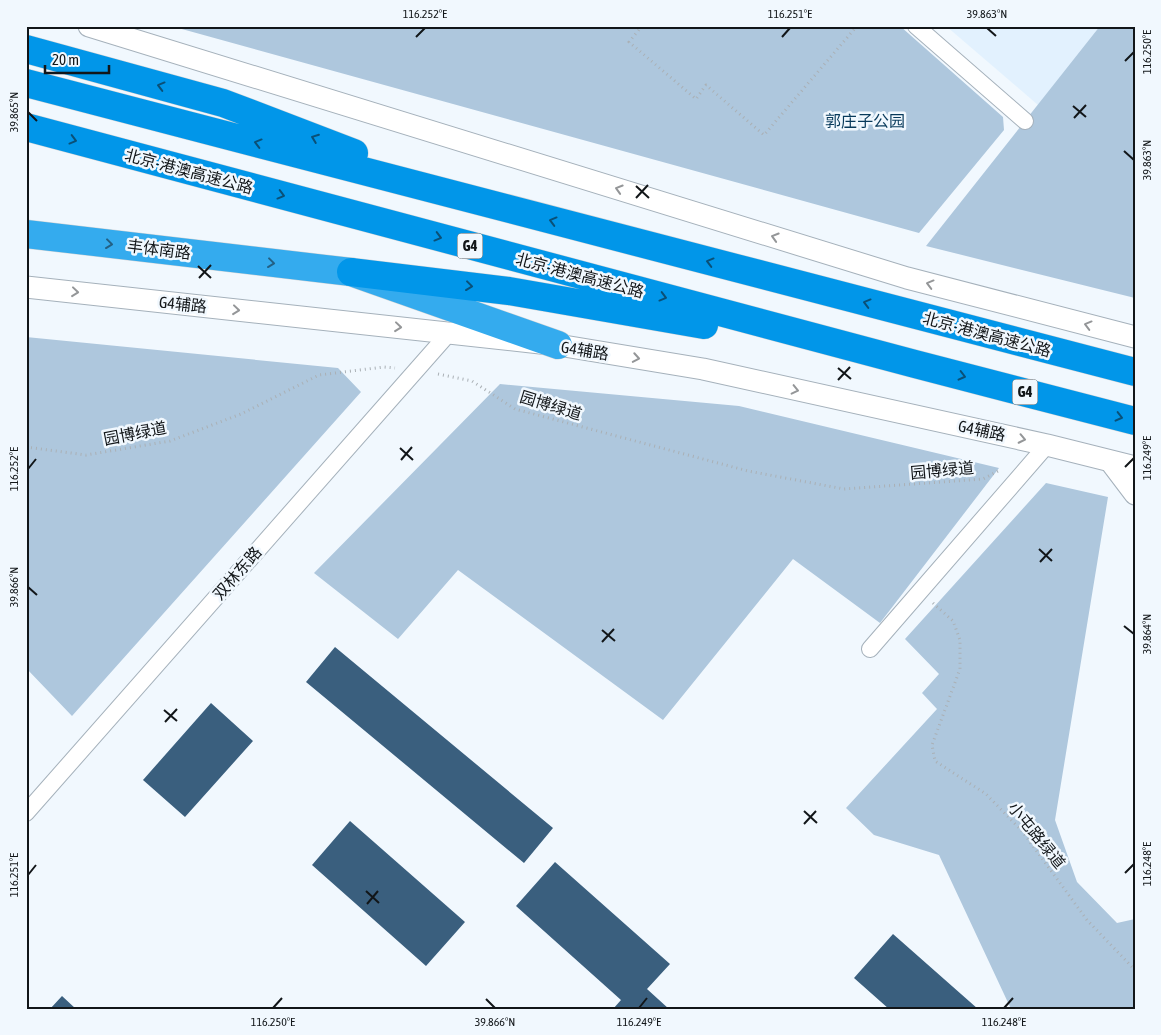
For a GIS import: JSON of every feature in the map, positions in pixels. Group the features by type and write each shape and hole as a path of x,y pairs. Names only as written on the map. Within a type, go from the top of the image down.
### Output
{"highway":[{"path":"26,49 223,103 491,205"},
{"name":"北京-港澳高速公路","path":"26,83 1135,372"},
{"name":"北京-港澳高速公路","path":"26,128 1135,421"},
{"name":"丰体南路","path":"26,234 351,272 558,345"},
{"path":"351,272 509,291 914,364"}],"street":[{"path":"89,26 907,278 1135,337"},
{"path":"916,26 1025,121"},
{"name":"G4辅路","path":"26,287 558,345 703,369 1047,445 1135,467"},
{"name":"双林东路","path":"26,813 449,333"},
{"path":"870,648 1047,445"},
{"path":"1110,461 1135,494"}],"path":[{"path":"642,26 629,42 696,99 706,85 764,135 857,26"},
{"name":"园博绿道","path":"26,447 86,455 170,441 241,414 319,375 384,367 416,370 472,381 515,410 748,470 844,489 983,479 1007,466"},
{"name":"小屯路绿道","path":"920,591 953,621 960,640 960,669 932,745 935,761 986,794 1022,831 1087,920 1135,970"}],"shaded area":[{"path":"946,26 1100,26 1038,105"}],"green space":[{"name":"郭庄子公园","path":"171,26 900,26 1003,117 1004,130 919,233"},
{"path":"1100,26 1135,26 1135,298 926,246"},
{"path":"26,337 338,368 361,392 72,716 26,668"},
{"path":"500,384 739,406 999,468 880,623 793,559 663,720 458,570 398,639 314,573"},
{"path":"1046,483 1108,497 1055,820 1077,882 1117,923 1135,919 1135,1009 1011,1009 939,855 874,835 846,808 937,709 922,693 939,674 905,639"}],"building":[{"path":"335,647 553,828 524,863 306,682"},
{"path":"211,703 253,741 185,817 143,780"},
{"path":"350,821 465,922 426,966 312,865"},
{"path":"555,862 670,964 647,989 669,1009 613,1009 621,1000 516,906"},
{"path":"893,934 978,1009 889,1009 854,978"},
{"path":"62,996 76,1009 50,1009"}]}
